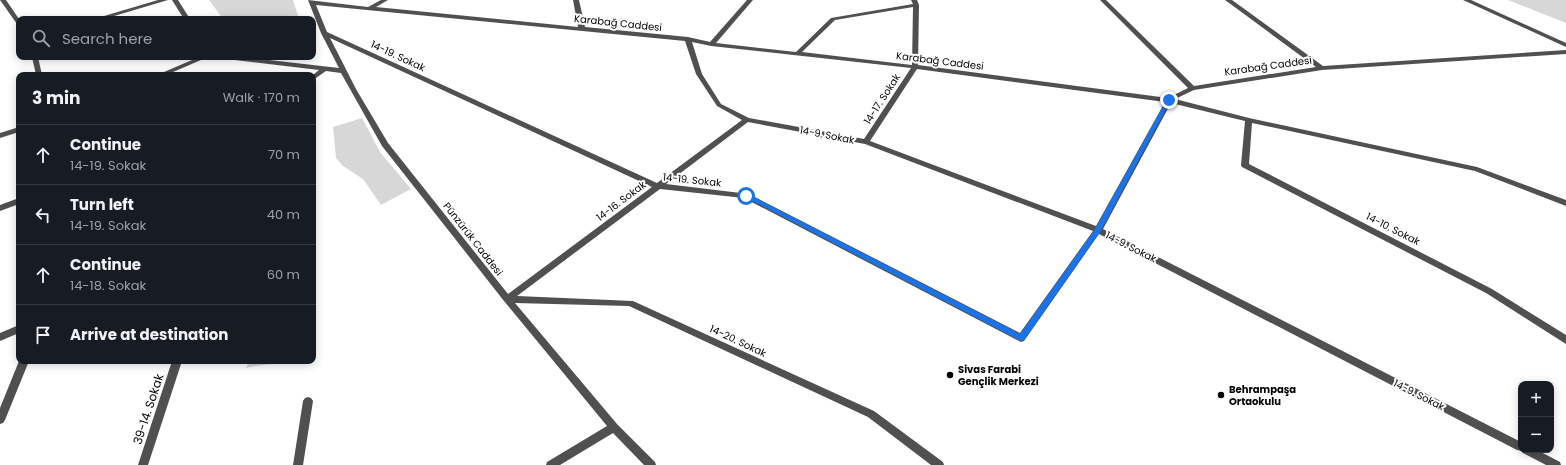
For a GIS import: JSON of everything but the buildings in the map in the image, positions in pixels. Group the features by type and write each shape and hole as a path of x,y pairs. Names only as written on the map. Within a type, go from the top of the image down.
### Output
{"street":[{"path":"3,0 16,19"},
{"path":"108,16 165,0"},
{"path":"175,0 185,16"},
{"path":"370,8 385,0"},
{"path":"576,0 582,29"},
{"path":"711,44 750,0"},
{"path":"1103,0 1192,88"},
{"path":"1228,0 1322,68"},
{"path":"1466,0 1566,45"},
{"name":"Karabağ Caddesi","path":"311,1 688,39 711,44 915,67 1169,100 1192,88 1322,68 1566,52"},
{"name":"Pünzürük Caddesi","path":"311,1 324,33 385,144 507,299 614,428 651,465"},
{"path":"797,54 833,19 915,2 915,67"},
{"name":"14-19. Sokak","path":"324,33 657,186 746,196 1021,338 1098,230"},
{"name":"14-9. Sokak","path":"688,39 699,74 719,105 747,120 866,142 1098,230 1518,445"},
{"path":"36,60 38,72"},
{"path":"168,72 198,60"},
{"path":"250,60 344,71"},
{"name":"14-17. Sokak","path":"866,142 915,67"},
{"path":"316,76 324,69"},
{"path":"1098,230 1169,100 1250,120 1477,169 1566,203"},
{"name":"14-16. Sokak","path":"507,299 747,120"},
{"name":"14-10. Sokak","path":"1250,120 1245,165 1489,291 1566,340"},
{"path":"0,136 16,131"},
{"path":"0,208 16,202"},
{"name":"14-20. Sokak","path":"507,299 630,303 871,414 939,465"},
{"path":"0,337 16,330"},
{"path":"0,420 23,364"},
{"name":"39-14. Sokak","path":"143,465 176,364"},
{"path":"298,465 308,401"},
{"path":"551,465 614,428"},
{"path":"1533,453 1556,465"}],"shaded area":[{"path":"209,0 293,0 298,16 221,16"},
{"path":"1508,0 1566,0 1566,23"},
{"path":"362,118 380,152 411,189 381,205 363,179 343,166 336,158 333,127"},
{"path":"248,364 275,364 256,366 246,368"}],"place":[{"name":"Sivas Farabi Gençlik Merkezi","path":"950,375"},
{"name":"Behrampaşa Ortaokulu","path":"1221,395"}],"route":[{"path":"746,196 1021,338 1098,230 1169,100"}]}
